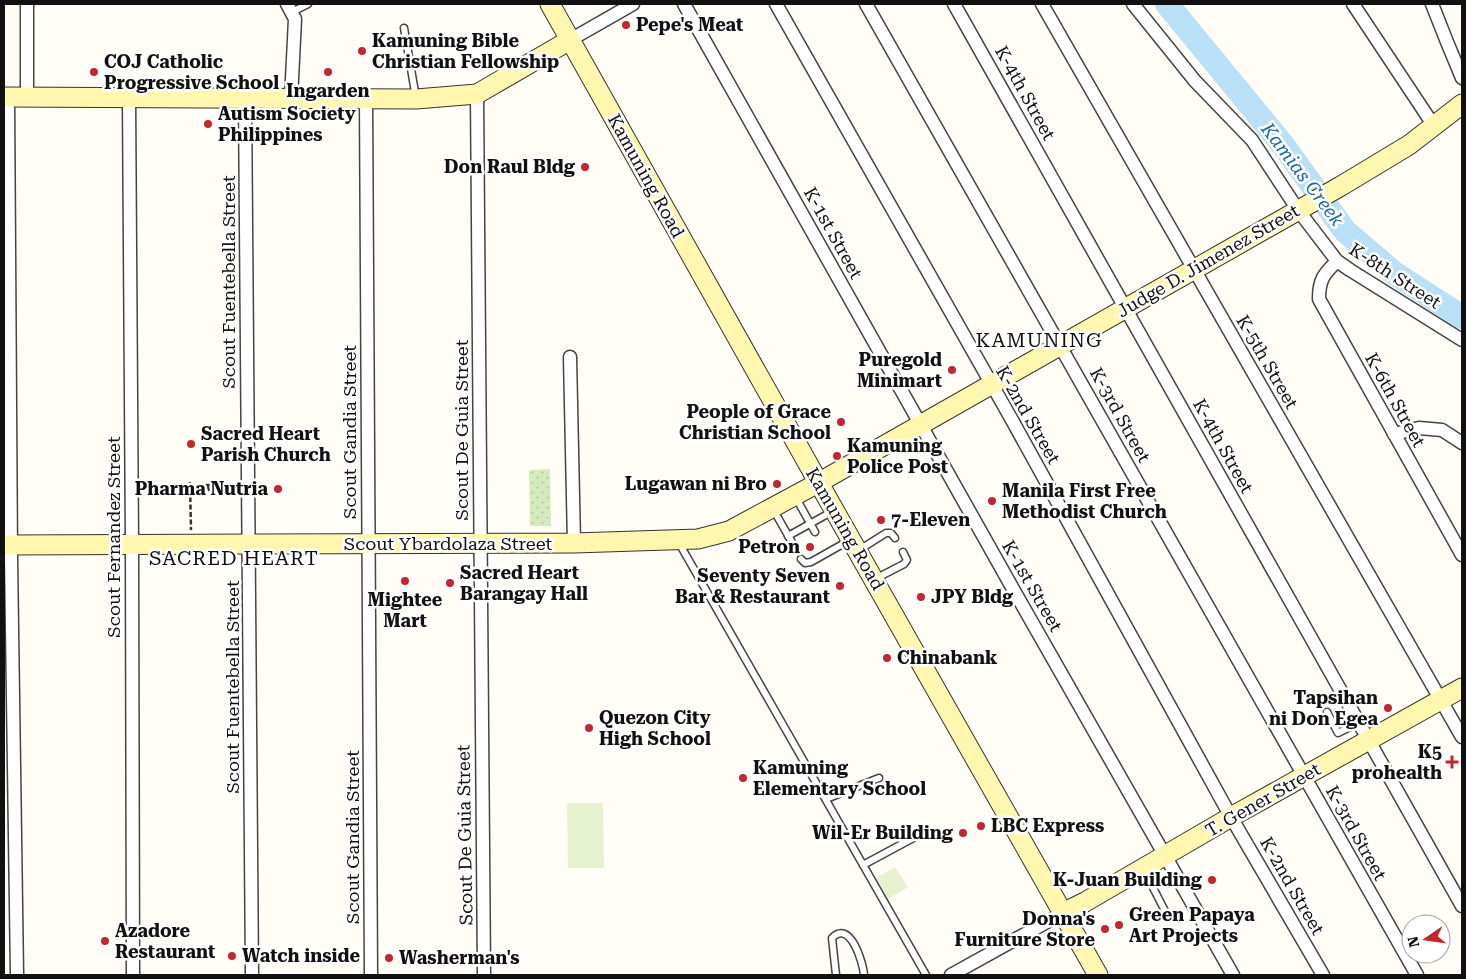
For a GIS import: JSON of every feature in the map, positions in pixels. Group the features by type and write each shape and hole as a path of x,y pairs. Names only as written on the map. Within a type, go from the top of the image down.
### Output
{"street":[{"path":"27,4 27,98"},
{"name":"Kamuning Road","path":"550,4 818,483 1098,975"},
{"path":"17,975 8,545 6,97 416,99 477,94 633,4"},
{"name":"K-1st Street","path":"684,4 1233,975"},
{"name":"K-2nd Street","path":"776,4 1231,817 1323,975"},
{"name":"K-3rd Street","path":"866,4 1417,975"},
{"name":"K-4th Street","path":"954,4 1462,906"},
{"name":"K-5th Street","path":"1042,4 1462,737"},
{"path":"1133,4 1195,81 1252,140 1301,209"},
{"path":"1353,4 1434,126"},
{"path":"1432,4 1462,78"},
{"path":"290,8 295,19 291,99"},
{"name":"Scout De Guia Street","path":"477,94 484,975"},
{"name":"Scout Fernandez Street","path":"129,98 133,975"},
{"name":"Scout Fuentebella Street","path":"245,99 252,975"},
{"name":"Scout Gandia Street","path":"366,99 371,975"},
{"name":"Judge D. Jimenez Street","path":"818,483 1341,186 1409,144 1462,104"},
{"name":"K-8th Street","path":"1301,209 1337,260 1462,340"},
{"name":"K-6th Street","path":"1337,260 1324,274 1319,286 1319,299 1462,556"},
{"path":"570,358 574,543"},
{"path":"1394,434 1419,428 1442,430 1462,443"},
{"name":"Scout Ybardolaza Street","path":"8,545 574,543 698,539 729,531 818,483"},
{"name":"T. Gener Street","path":"1063,913 1462,688"},
{"path":"951,975 1063,913"}],"lane":[{"path":"290,8 308,4"},
{"path":"404,28 416,99"},
{"path":"795,495 815,532"},
{"path":"773,508 793,544"},
{"path":"788,536 834,511"},
{"path":"801,559 805,562 811,562 824,550 854,545 886,533 891,533 895,538"},
{"path":"677,540 926,975"},
{"path":"874,580 904,564 907,560 903,552"},
{"path":"1327,712 1338,733 1358,723"},
{"path":"826,799 879,778"},
{"path":"864,865 915,837"},
{"path":"1144,869 1166,913"},
{"path":"836,975 832,938 835,934 843,933 847,934 852,940 864,968 864,975"}],"path":[{"path":"190,482 191,544"},
{"path":"190,486 209,485 210,493"}],"green space":[{"path":"550,469 551,526 530,526 529,470"},
{"path":"567,803 603,803 604,868 568,868"},
{"path":"895,867 908,887 888,899 876,878"}],"waterway":[{"name":"Kamias Creek","path":"1167,4 1283,145 1345,231 1394,273 1462,317"}],"place":[{"name":"Pepe's Meat","path":"626,25"},
{"name":"Kamuning Bible Christian Fellowship","path":"362,51"},
{"name":"COJ Catholic Progressive School","path":"94,72"},
{"name":"Ingarden","path":"328,72"},
{"name":"Autism Society Philippines","path":"208,124"},
{"name":"Don Raul Bldg","path":"585,167"},
{"name":"Puregold Minimart","path":"952,370"},
{"name":"People of Grace Christian School","path":"841,422"},
{"name":"Sacred Heart Parish Church","path":"191,444"},
{"name":"Kamuning Police Post","path":"837,456"},
{"name":"Lugawan ni Bro","path":"777,484"},
{"name":"Pharma Nutria","path":"278,489"},
{"name":"Manila First Free Methodist Church","path":"992,501"},
{"name":"7-Eleven","path":"881,520"},
{"name":"Petron","path":"810,547"},
{"name":"Mightee Mart","path":"405,581"},
{"name":"Sacred Heart Barangay Hall","path":"450,583"},
{"name":"Seventy Seven Bar & Restaurant","path":"840,586"},
{"name":"JPY Bldg","path":"921,597"},
{"name":"Chinabank","path":"887,658"},
{"name":"Tapsihan ni Don Egea","path":"1388,708"},
{"name":"Quezon City High School","path":"589,728"},
{"name":"K5 prohealth","path":"1452,762"},
{"name":"Kamuning Elementary School","path":"743,778"},
{"name":"LBC Express","path":"981,826"},
{"name":"Wil-Er Building","path":"963,833"},
{"name":"K-Juan Building","path":"1212,880"},
{"name":"Green Papaya Art Projects","path":"1119,925"},
{"name":"Donna's Furniture Store","path":"1105,929"},
{"name":"Azadore Restaurant","path":"105,941"},
{"name":"Watch inside","path":"232,956"},
{"name":"Washerman's","path":"389,958"}],"district":[{"name":"KAMUNING","path":"1039,340"},
{"name":"SACRED HEART","path":"234,558"}]}
